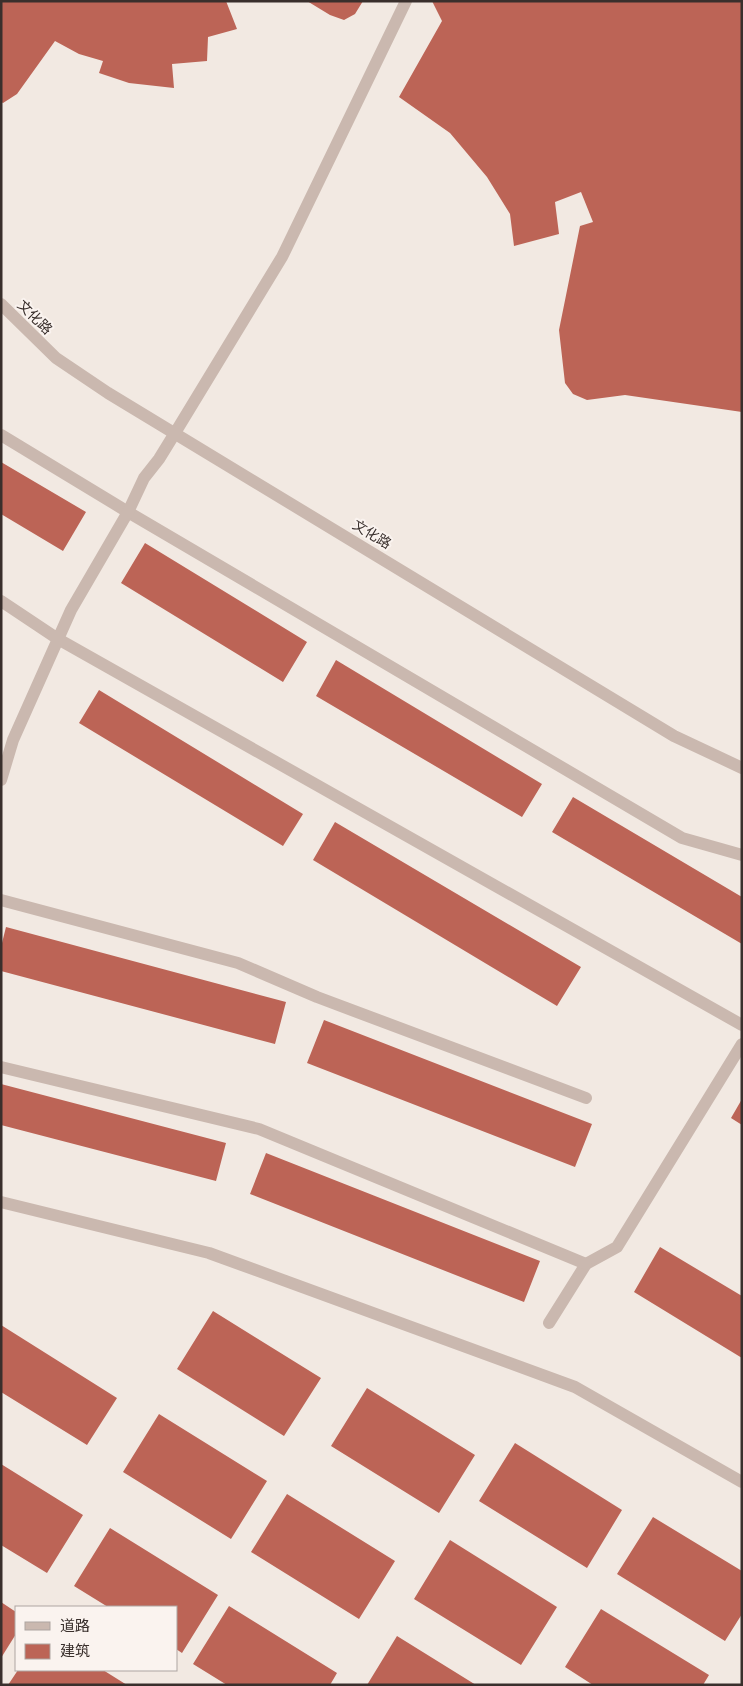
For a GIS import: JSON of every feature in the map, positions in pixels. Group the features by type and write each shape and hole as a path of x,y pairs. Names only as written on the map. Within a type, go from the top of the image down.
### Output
{"street":[{"path":"1,780 4,763 13,740 70,610 128,512 144,478 159,460 282,257 406,1"},
{"name":"文化路","path":"1,304 56,358 108,392 674,736 742,768"},
{"path":"1,435 128,512 682,838 742,855"},
{"path":"1,601 58,639 742,1025"},
{"path":"1,900 238,963 317,997 586,1098"},
{"path":"549,1323 586,1264 617,1247 742,1044"},
{"path":"1,1067 258,1128 586,1264"},
{"path":"1,1202 210,1253 575,1387 742,1482"}],"building":[{"path":"1,1 226,1 237,29 208,37 207,61 172,64 174,88 129,83 99,73 103,61 79,54 55,41 17,94 3,103 1,102"},
{"path":"307,1 363,1 355,14 344,20 330,15"},
{"path":"432,1 742,1 742,412 625,395 587,400 573,394 565,383 559,330 580,226 593,222 581,192 555,202 559,234 514,246 510,214 487,177 450,133 399,97 442,21"},
{"path":"1,462 86,512 63,551 1,514"},
{"path":"145,543 307,642 283,682 121,583"},
{"path":"336,660 542,784 522,817 316,696"},
{"path":"99,690 303,814 283,846 79,723"},
{"path":"573,797 742,897 742,944 552,832"},
{"path":"335,822 581,967 557,1006 313,860"},
{"path":"6,927 286,1002 275,1044 1,971 1,947"},
{"path":"324,1020 592,1124 575,1167 307,1063"},
{"path":"1,1084 226,1143 216,1181 1,1125"},
{"path":"742,1099 742,1125 731,1118"},
{"path":"266,1153 540,1261 524,1302 250,1194"},
{"path":"660,1247 742,1296 742,1358 634,1292"},
{"path":"213,1311 321,1378 284,1436 177,1369"},
{"path":"1,1325 117,1398 87,1445 1,1392"},
{"path":"367,1388 475,1455 439,1513 331,1446"},
{"path":"159,1414 267,1481 231,1539 123,1472"},
{"path":"515,1443 622,1510 587,1568 479,1501"},
{"path":"1,1464 83,1515 47,1573 1,1545"},
{"path":"287,1494 395,1561 359,1619 251,1552"},
{"path":"653,1517 742,1571 742,1614 725,1641 617,1574"},
{"path":"110,1528 218,1595 182,1653 178,1650 178,1606 106,1606 74,1586"},
{"path":"450,1540 557,1607 521,1665 414,1599"},
{"path":"1,1602 15,1611 15,1636 1,1658"},
{"path":"229,1606 337,1673 330,1685 227,1685 193,1664"},
{"path":"601,1609 709,1675 703,1685 593,1685 565,1667"},
{"path":"397,1636 476,1685 367,1685"},
{"path":"17,1671 105,1671 127,1685 8,1685"}]}
